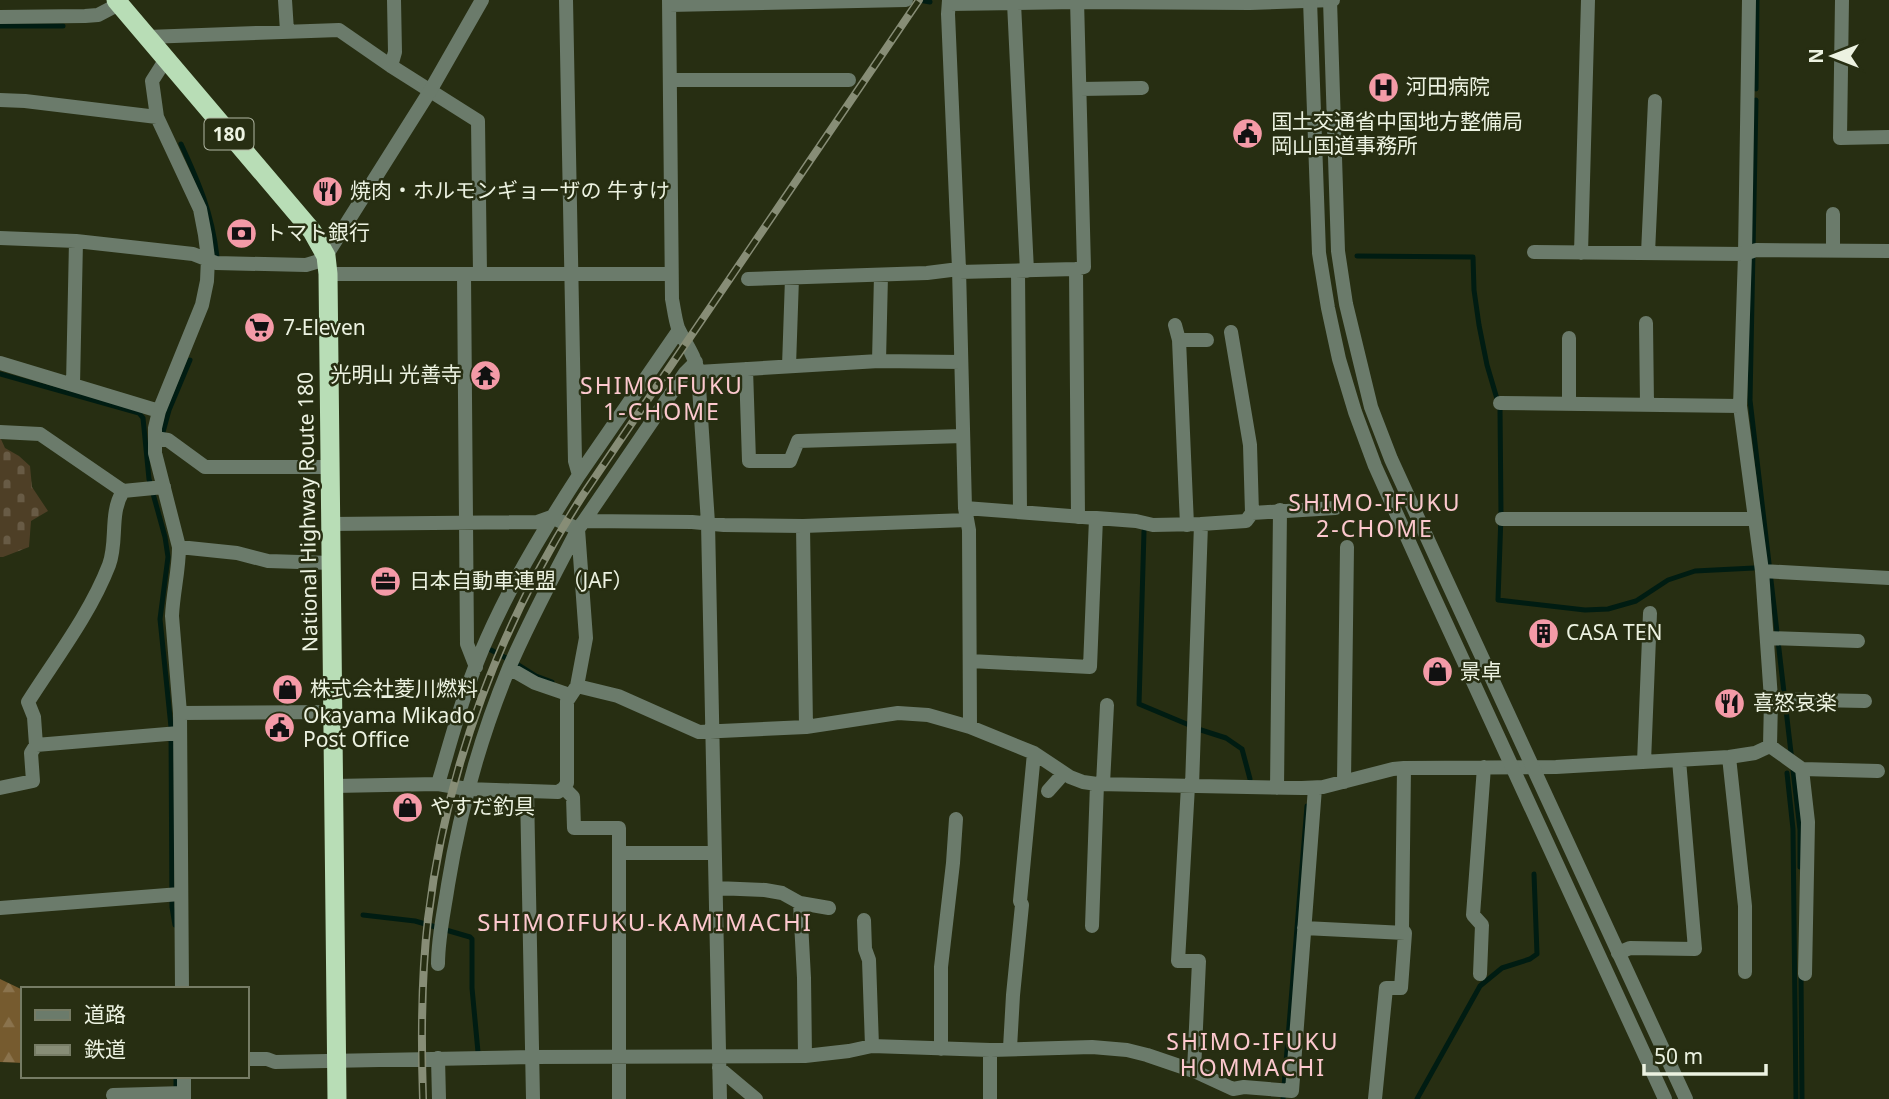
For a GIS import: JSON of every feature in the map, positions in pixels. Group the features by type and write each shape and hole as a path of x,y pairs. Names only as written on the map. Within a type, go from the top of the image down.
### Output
{"highway":[{"name":"180","path":"118,2 312,232 327,265"},
{"name":"National Highway Route 180","path":"327,265 337,1099"}],"street":[{"path":"285,0 287,31"},
{"path":"391,66 395,52 394,0"},
{"path":"327,265 482,0"},
{"path":"566,0 575,461 579,475"},
{"path":"720,1099 708,523 697,367 679,330 672,299 669,3 906,0"},
{"path":"970,727 969,530 963,436 949,2 1331,0 1338,251 1346,304 1371,407 1445,577 1686,1099"},
{"path":"1581,253 1588,0"},
{"path":"1749,0 1751,253 1740,406 1755,519 1768,572 1780,699 1770,747"},
{"path":"1842,0 1840,138 1889,137"},
{"path":"748,279 1084,267 1077,1"},
{"path":"1310,1 1319,253 1339,359 1355,412 1375,466 1428,584 1665,1099"},
{"path":"0,17 98,15 118,2"},
{"path":"1014,3 1022,271 1020,512"},
{"path":"147,37 339,30 478,121 480,274"},
{"path":"1312,53 1331,52"},
{"path":"166,59 152,82 157,117 200,209 208,258 202,305 159,411 155,433 155,488 179,547 172,616 180,713 172,733 174,894 182,987"},
{"path":"670,80 849,80"},
{"path":"1080,89 1142,88"},
{"path":"0,100 157,117"},
{"path":"1648,253 1655,101"},
{"path":"1314,144 1334,144"},
{"path":"1316,199 1336,198"},
{"path":"1833,214 1833,251"},
{"path":"0,237 76,241 193,254 216,263 306,265 316,262 327,265 464,274 671,274"},
{"path":"74,385 76,241"},
{"path":"1534,252 1889,251"},
{"path":"1076,269 1078,517"},
{"path":"464,274 467,645 475,667"},
{"path":"879,361 881,275"},
{"path":"789,366 792,278"},
{"path":"1328,308 1346,304"},
{"path":"1646,323 1647,405"},
{"path":"438,784 475,667 520,575 551,517 679,330"},
{"path":"330,524 537,522 551,517 581,525 708,523 803,526 1020,512 1136,521 1153,525 1246,521 1252,513 1250,445 1231,332"},
{"path":"1194,1071 1199,961 1178,961 1194,727 1194,525 1177,333 1207,340"},
{"path":"1569,338 1569,404"},
{"path":"1339,359 1357,353"},
{"path":"438,964 438,940 467,789 509,668 581,525 685,373 697,367 746,369 879,361 961,362"},
{"path":"0,363 159,411"},
{"path":"746,369 749,461 790,461 798,441 963,436"},
{"path":"1500,403 1740,406"},
{"path":"0,432 40,434 123,491 155,488"},
{"path":"155,433 205,467 330,467"},
{"path":"0,788 33,781 31,753 36,745 34,717 28,702 87,609 108,568 115,509 123,491"},
{"path":"1252,513 1335,508"},
{"path":"1277,788 1280,510"},
{"path":"970,661 1090,667 1096,518"},
{"path":"1503,519 1755,519"},
{"path":"334,786 438,784 467,789 558,792 564,788 567,783 567,701 573,690 586,638 581,525"},
{"path":"803,526 807,727"},
{"path":"179,547 237,553 268,561 331,563"},
{"path":"1344,782 1347,547"},
{"path":"1768,572 1889,578"},
{"path":"1428,584 1445,577"},
{"path":"1644,762 1650,613"},
{"path":"1774,639 1858,641"},
{"path":"509,668 535,683 618,696 699,732 807,727 905,713 928,715 970,727 1034,753 1083,782 1100,784 1315,788 1392,769 1533,767 1679,760 1729,757 1755,753 1770,747"},
{"path":"1473,681 1490,673"},
{"path":"1780,699 1865,701"},
{"path":"1091,926 1107,705"},
{"path":"180,713 333,712"},
{"path":"36,745 172,733"},
{"path":"1770,747 1794,764 1878,771"},
{"path":"1010,1048 1034,753"},
{"path":"1729,757 1745,906 1745,972"},
{"path":"1601,961 1630,948 1695,949 1679,760"},
{"path":"1794,764 1808,822 1805,974"},
{"path":"1479,974 1482,925 1473,915 1484,767"},
{"path":"1375,1099 1386,988 1401,988 1405,933 1402,929 1404,768"},
{"path":"1048,791 1064,773"},
{"path":"564,788 573,797 574,828 619,828 619,1099"},
{"path":"248,1059 275,1062 618,1056 719,1062 805,1056 872,1046 990,1050 1092,1047 1147,1055 1194,1071 1235,1094 1244,1087 1292,1091 1315,788"},
{"path":"527,791 533,1099"},
{"path":"940,1049 941,967 956,820"},
{"path":"1552,853 1569,846"},
{"path":"619,853 715,853"},
{"path":"716,888 782,893 800,903 829,908"},
{"path":"0,908 174,894"},
{"path":"800,903 805,1056"},
{"path":"864,920 865,949 869,960 872,1046"},
{"path":"1304,928 1405,933"},
{"path":"990,1050 990,1099"},
{"path":"1646,1058 1663,1050"},
{"path":"438,1058 439,1099"},
{"path":"719,1062 756,1099"},
{"path":"113,1095 180,1094"}],"green space":[{"path":"0,437 5,448 30,466 32,487 48,511 31,521 29,547 3,557 0,557"},
{"path":"0,979 21,989 21,1063 0,1062"}],"waterway":[{"path":"919,0 930,2"},
{"path":"1756,89 1757,0"},
{"path":"0,26 63,26"},
{"path":"1756,100 1750,400 1800,830 1800,867"},
{"path":"181,144 204,199 217,257"},
{"path":"1357,256 1473,257 1479,325 1500,409 1501,515 1498,600 1585,610 1608,609 1636,601 1668,580 1695,571 1754,568"},
{"path":"163,432 169,410 190,360"},
{"path":"0,374 139,413 143,418 149,479 168,557 160,619 171,727 172,907 175,925"},
{"path":"1144,531 1139,704 1226,738 1242,749 1250,779"},
{"path":"491,650 506,658"},
{"path":"517,664 552,682"},
{"path":"1787,773 1793,829 1796,1099"},
{"path":"1283,1099 1307,806"},
{"path":"1417,1099 1480,986 1502,968 1537,954 1534,874"},
{"path":"363,915 415,921 472,939 472,988 478,1052"},
{"path":"1801,975 1802,1099"},
{"path":"176,1078 176,1091"}],"railway":[{"path":"423,1099 424,964 436,863 463,752 503,645 554,543 583,495 919,0"}],"place":[{"name":"河田病院","path":"1383,87"},
{"name":"国土交通省中国地方整備局 岡山国道事務所","path":"1248,134"},
{"name":"焼肉・ホルモンギョーザの 牛すけ","path":"327,191"},
{"name":"トマト銀行","path":"242,233"},
{"name":"7-Eleven","path":"260,328"},
{"name":"光明山 光善寺","path":"485,375"},
{"name":"日本自動車連盟 （JAF）","path":"386,581"},
{"name":"CASA TEN","path":"1543,633"},
{"name":"景卓","path":"1437,672"},
{"name":"株式会社菱川燃料","path":"287,689"},
{"name":"喜怒哀楽","path":"1730,703"},
{"name":"Okayama Mikado Post Office","path":"280,728"},
{"name":"やすだ釣具","path":"407,807"}],"district":[{"name":"SHIMOIFUKU 1-CHOME","path":"662,399"},
{"name":"SHIMO-IFUKU 2-CHOME","path":"1375,516"},
{"name":"SHIMOIFUKU-KAMIMACHI","path":"645,923"},
{"name":"SHIMO-IFUKU HOMMACHI","path":"1253,1055"}]}
